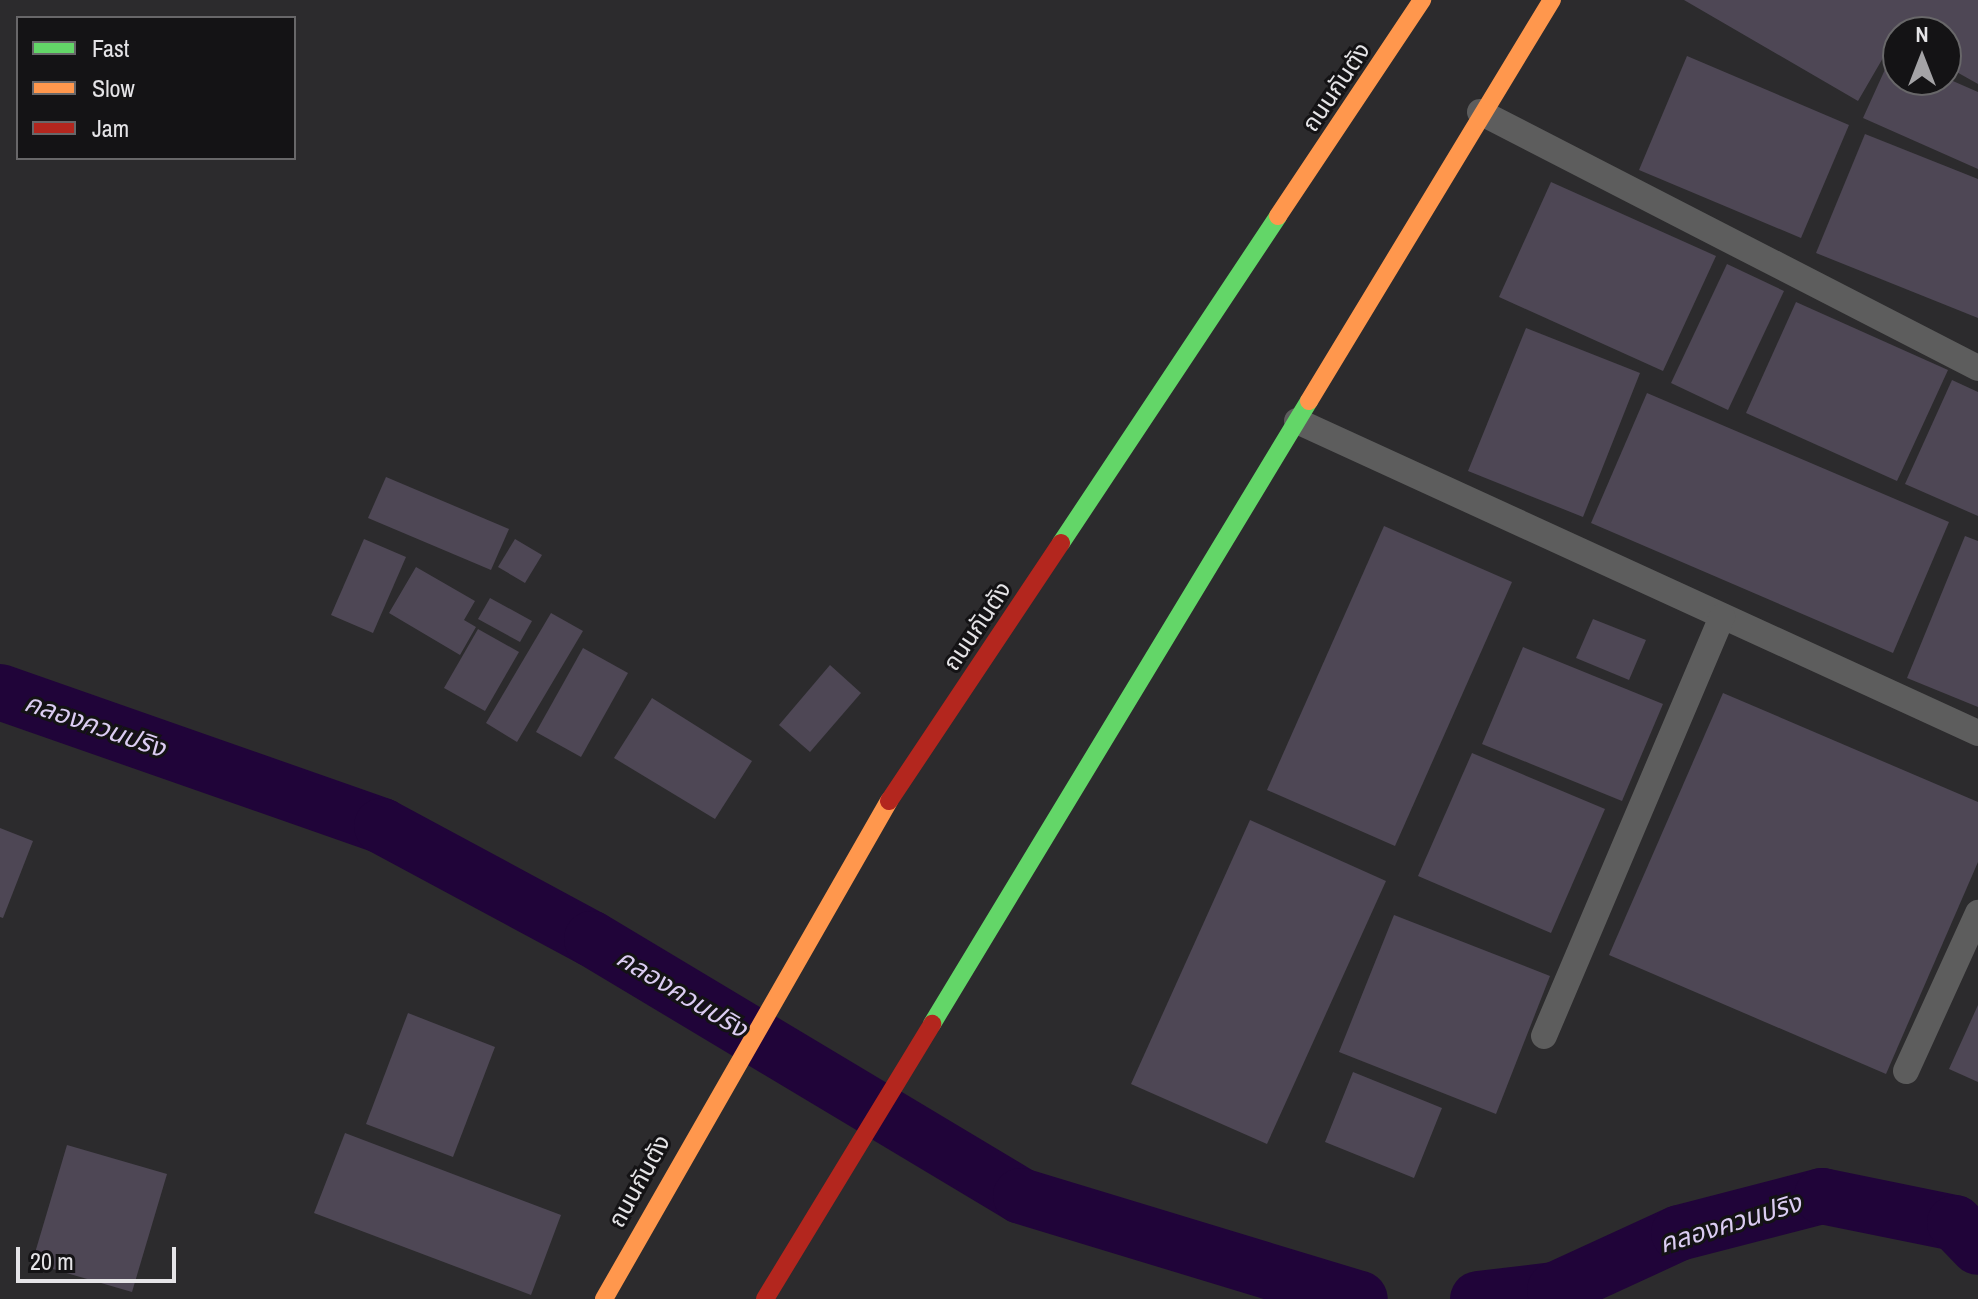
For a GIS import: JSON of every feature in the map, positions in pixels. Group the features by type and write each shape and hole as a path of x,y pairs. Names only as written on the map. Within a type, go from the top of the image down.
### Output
{"main road":[{"name":"ถนนกันตัง","path":"604,1299 645,1215 845,868 1422,0"},
{"path":"765,1299 979,939 1297,421 1480,112 1552,0"}],"lane":[{"path":"1480,112 1978,368"},
{"path":"1297,421 1978,733"},
{"path":"1544,1036 1722,616"},
{"path":"1906,1071 1978,913"}],"building":[{"path":"1684,0 1978,0 1978,84 1962,75 1962,16 1882,16 1882,60 1858,101"},
{"path":"1687,56 1849,125 1801,238 1639,170"},
{"path":"1882,76 1882,96 1962,96 1962,85 1978,92 1978,169 1863,118"},
{"path":"1865,134 1978,179 1978,318 1816,253"},
{"path":"1551,182 1716,256 1663,371 1499,297"},
{"path":"1727,264 1784,291 1728,410 1671,383"},
{"path":"1796,302 1948,370 1897,481 1746,413"},
{"path":"1526,328 1640,373 1583,517 1468,471"},
{"path":"1952,380 1978,392 1978,516 1905,484"},
{"path":"1647,393 1949,522 1893,653 1591,523"},
{"path":"386,477 509,529 491,570 368,518"},
{"path":"1384,526 1512,582 1395,846 1267,790"},
{"path":"1965,536 1978,541 1978,707 1907,678"},
{"path":"364,539 406,557 373,633 331,615"},
{"path":"515,539 542,555 525,583 498,567"},
{"path":"416,567 475,601 464,620 476,627 460,655 389,613"},
{"path":"490,598 532,621 520,642 478,619"},
{"path":"551,613 583,631 517,742 486,723"},
{"path":"1593,619 1646,640 1629,680 1576,658"},
{"path":"478,629 519,652 485,711 444,688"},
{"path":"1523,647 1663,704 1622,801 1482,744"},
{"path":"583,648 628,673 581,757 536,732"},
{"path":"830,665 861,693 810,752 779,725"},
{"path":"1723,693 1978,802 1978,862 1886,1074 1609,955"},
{"path":"652,698 752,761 715,819 614,758"},
{"path":"1472,753 1605,809 1551,933 1418,876"},
{"path":"1250,820 1386,881 1267,1144 1131,1084"},
{"path":"0,828 33,841 3,918 0,917"},
{"path":"1394,915 1550,976 1496,1114 1339,1052"},
{"path":"1978,1005 1978,1082 1949,1069"},
{"path":"408,1013 495,1047 453,1157 366,1124"},
{"path":"1353,1072 1442,1108 1414,1178 1325,1142"},
{"path":"345,1133 561,1215 531,1295 314,1213"},
{"path":"67,1145 167,1174 132,1292 32,1263"}],"waterway":[{"name":"คลองควนปริง","path":"0,692 382,826 592,939 1021,1196 1360,1299"},
{"name":"คลองควนปริง","path":"1478,1299 1555,1290 1679,1233 1822,1196 1955,1223 1978,1247"}],"traffic: fast":[{"path":"1061,543 1278,216"},
{"path":"932,1024 1309,401"}],"traffic: slow":[{"path":"1278,216 1422,0"},
{"path":"1309,401 1552,0"},
{"path":"604,1299 889,801"}],"traffic: jam":[{"path":"889,801 1061,543"},
{"path":"765,1299 932,1024"}]}
